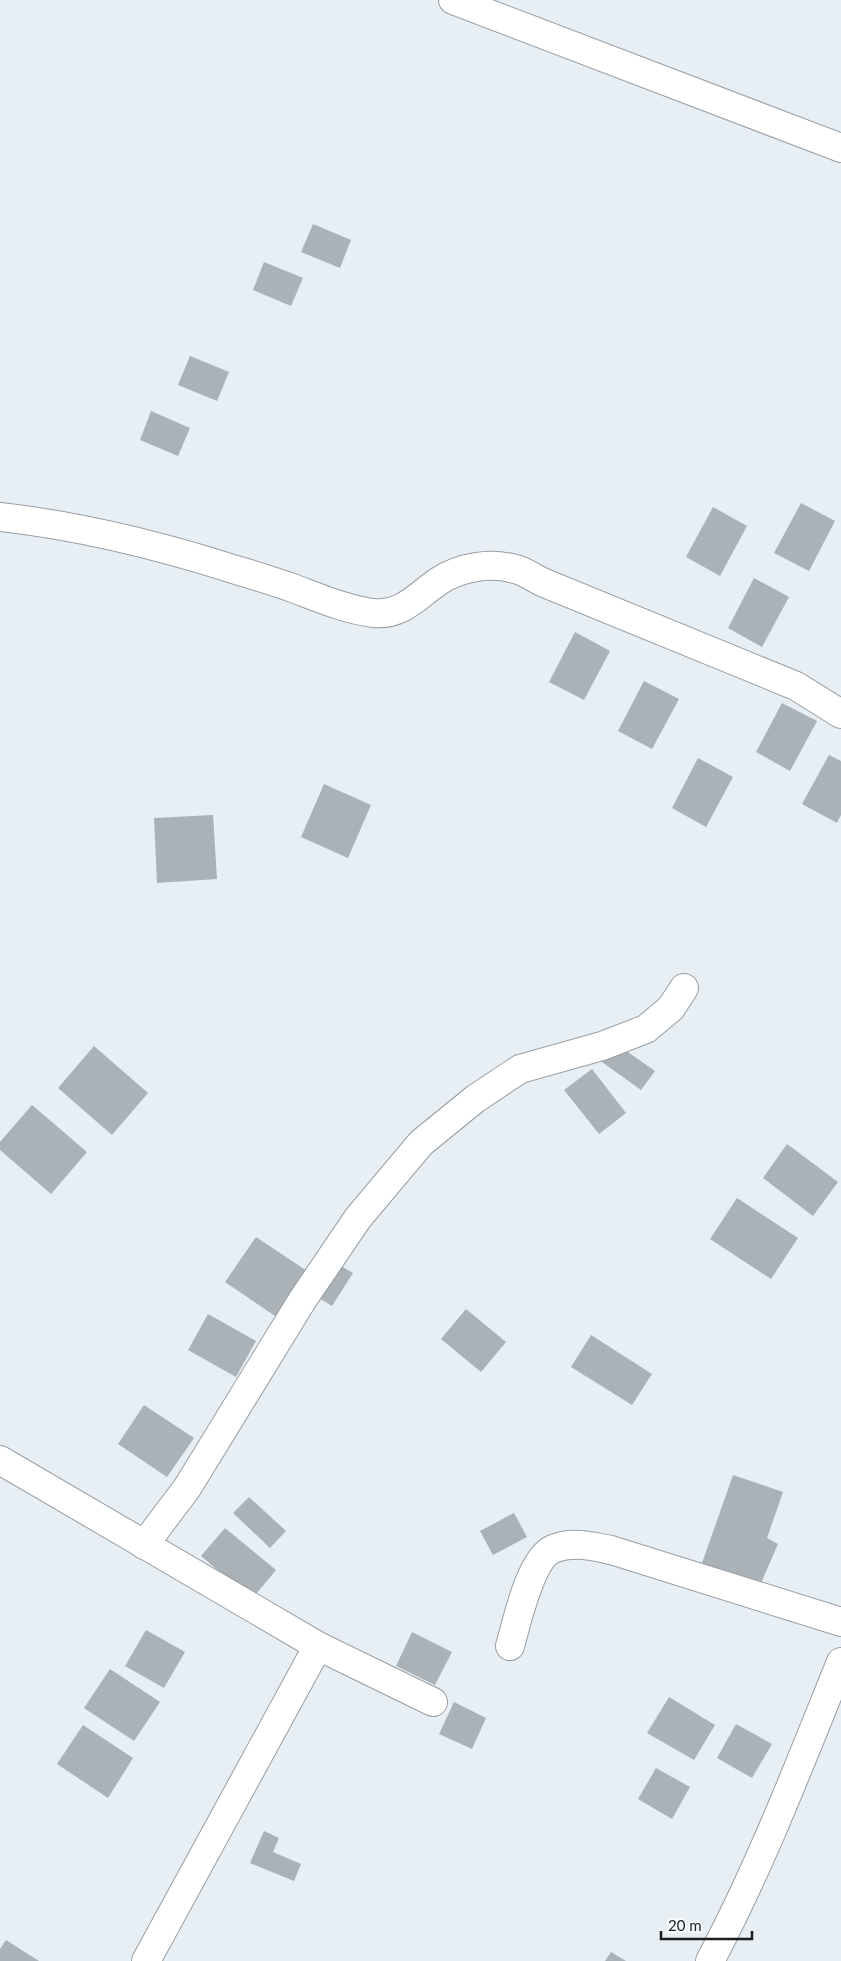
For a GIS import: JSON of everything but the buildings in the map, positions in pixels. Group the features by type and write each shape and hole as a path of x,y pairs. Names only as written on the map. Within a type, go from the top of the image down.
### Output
{"street":[{"path":"453,0 841,148"},
{"path":"0,517 50,522 172,549 290,587 343,607 374,613 394,612 411,604 440,580 470,567 494,566 516,569 542,582 796,686 841,714"},
{"path":"144,1545 188,1488 303,1299 358,1218 420,1143 475,1098 520,1069 602,1046 646,1029 671,1008 684,988"},
{"path":"0,1460 318,1646 433,1702"},
{"path":"510,1646 533,1572 541,1558 552,1549 568,1545 588,1545 611,1550 841,1622"},
{"path":"146,1961 318,1646"},
{"path":"710,1961 733,1917 785,1801 841,1662"}]}
